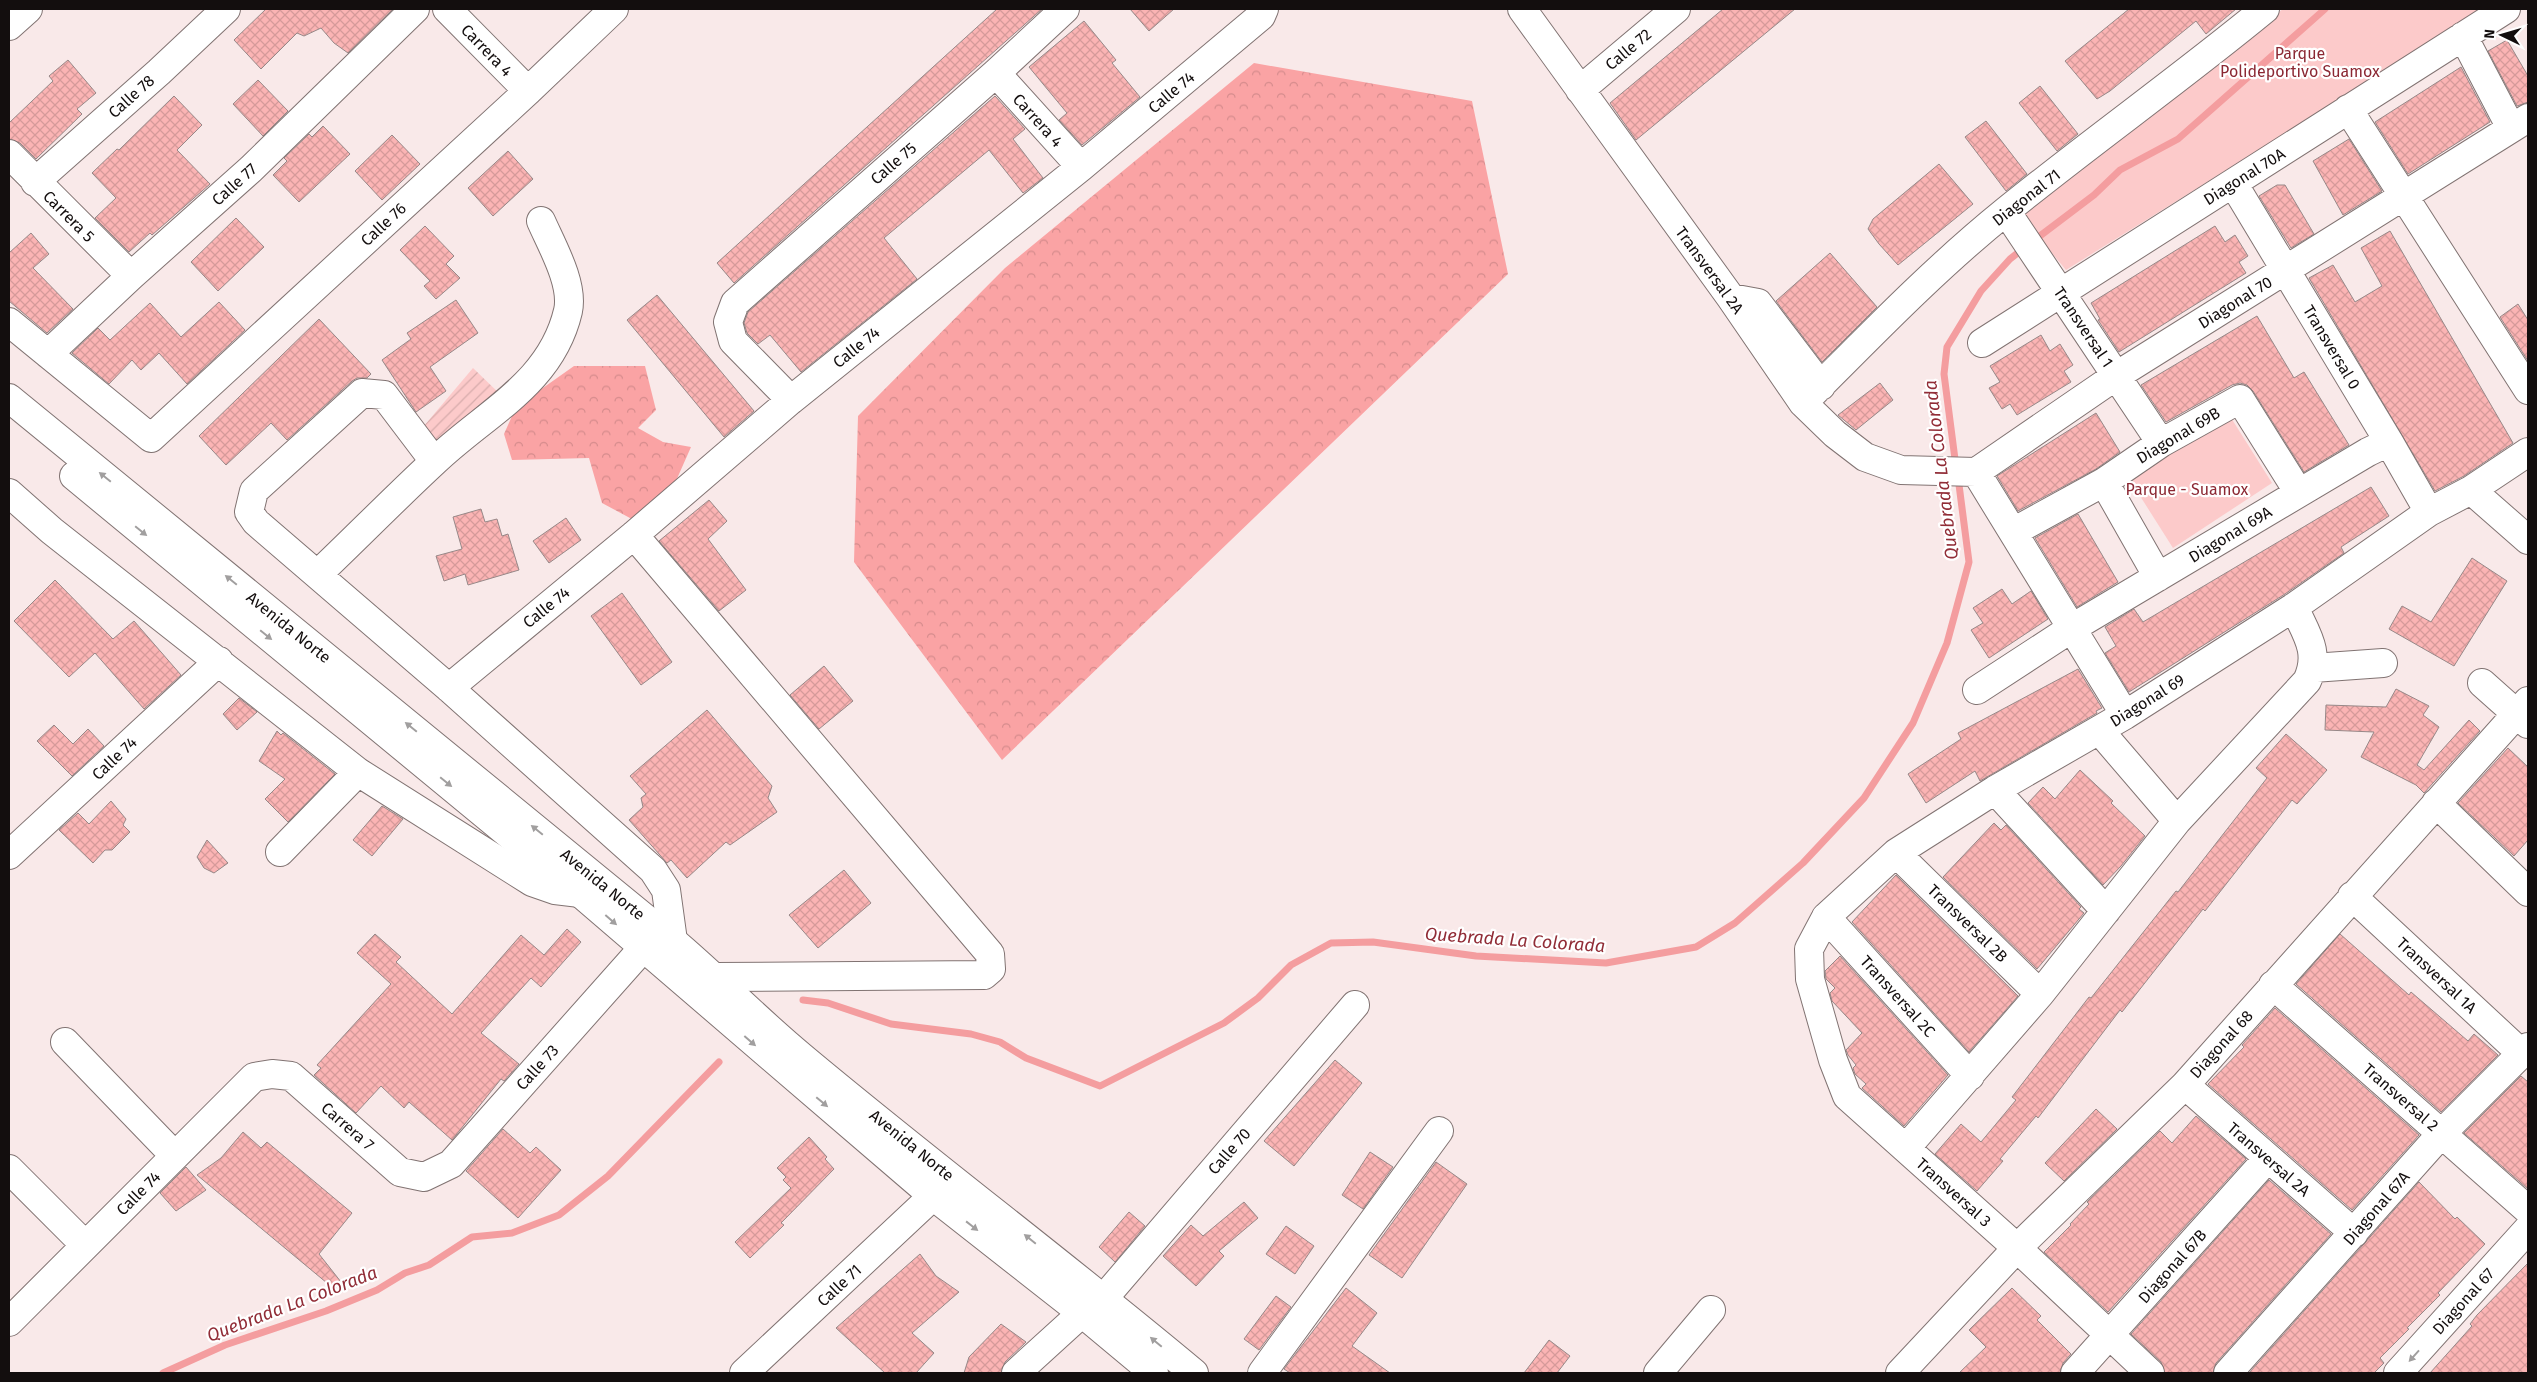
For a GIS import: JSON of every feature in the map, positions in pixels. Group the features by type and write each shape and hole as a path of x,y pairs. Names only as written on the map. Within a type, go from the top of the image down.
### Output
{"street":[{"path":"9,26 28,9"},
{"name":"Calle 78","path":"35,182 159,72 226,9"},
{"name":"Calle 77","path":"48,354 131,276 251,170 416,9"},
{"name":"Carrera 4","path":"447,9 528,91"},
{"name":"Calle 76","path":"48,354 151,438 528,91 614,9"},
{"name":"Calle 75","path":"791,400 733,341 728,322 735,303 996,74 1065,9"},
{"name":"Calle 74","path":"450,688 634,535 791,400 1080,167 1261,16 1264,9"},
{"name":"Transversal 2A","path":"1522,9 1730,298 1812,395 1835,434 1865,457 1901,470 1976,472"},
{"name":"Calle 72","path":"1580,90 1676,9"},
{"name":"Diagonal 71","path":"1812,395 1916,289 2012,221 2265,9"},
{"name":"Diagonal 70A","path":"1982,343 2506,9"},
{"path":"2463,36 2520,123"},
{"name":"Carrera 4","path":"996,74 1080,167"},
{"path":"2348,109 2528,390"},
{"name":"Diagonal 70","path":"1976,472 2116,376 2520,123"},
{"name":"Carrera 5","path":"9,154 131,276"},
{"name":"Transversal 0","path":"2233,183 2429,512"},
{"path":"318,574 434,461 524,388 552,352 568,310 566,280 541,221"},
{"name":"Transversal 1","path":"2012,221 2162,443"},
{"path":"9,322 48,354"},
{"path":"434,461 384,395 362,394 254,491 249,512 256,522 450,688 653,870 666,890 673,941"},
{"name":"Avenida Norte","path":"9,398 716,977 801,1057 1093,1306 1154,1373"},
{"name":"Diagonal 69B","path":"2014,532 2104,482 2162,443 2240,399 2299,493"},
{"name":"Avenida Norte","path":"9,422 580,893 933,1196 1194,1373"},
{"name":"Diagonal 69A","path":"1977,690 2072,628 2299,493 2389,442"},
{"name":"Diagonal 69","path":"1810,979 1809,949 1826,917 1896,853 1995,790 2126,715 2294,607 2429,512 2471,490 2528,452"},
{"path":"1976,472 2126,715"},
{"path":"2104,482 2158,577"},
{"path":"2471,490 2528,540"},
{"path":"9,493 52,532 219,661 358,772 532,882 555,890 580,893"},
{"path":"634,535 990,954 990,969 984,975 716,977"},
{"path":"1906,1148 2040,994 2177,821 2308,681 2313,668 2313,649 2294,607"},
{"name":"Calle 74","path":"9,855 219,661"},
{"path":"2313,668 2383,663"},
{"path":"2482,682 2525,713"},
{"name":"Diagonal 68","path":"1900,1373 2017,1248 2185,1085 2436,803 2525,713"},
{"path":"2099,730 2177,821"},
{"path":"280,852 358,772"},
{"path":"1995,790 2106,911"},
{"path":"2436,803 2528,892"},
{"name":"Transversal 2B","path":"1896,853 2040,994"},
{"name":"Transversal 1A","path":"2352,896 2525,1050"},
{"name":"Transversal 2C","path":"1826,917 1970,1076"},
{"name":"Calle 73","path":"424,1177 451,1164 643,948"},
{"name":"Transversal 3","path":"1810,979 1833,1060 1847,1096 2017,1248 2150,1373"},
{"name":"Transversal 2","path":"2273,985 2528,1210"},
{"name":"Calle 70","path":"1016,1373 1093,1306 1355,1005"},
{"path":"65,1042 175,1156"},
{"name":"Diagonal 67A","path":"2228,1373 2442,1133 2525,1050"},
{"name":"Calle 74","path":"9,1322 254,1077 272,1074"},
{"name":"Carrera 7","path":"272,1074 291,1076 400,1172 424,1177"},
{"name":"Transversal 2A","path":"2185,1085 2354,1233"},
{"path":"1262,1373 1439,1131"},
{"name":"Diagonal 67B","path":"2075,1373 2268,1158"},
{"path":"9,1169 85,1245"},
{"name":"Calle 71","path":"744,1373 933,1196"},
{"name":"Diagonal 67","path":"2398,1373 2528,1229"},
{"path":"1658,1373 1711,1310"}],"green space":[{"name":"Parque Polideportivo Suamox","path":"2283,9 2484,9 2066,270 2016,210"},
{"path":"1254,63 1472,101 1508,274 1002,760 854,562 858,416 1005,268"},
{"path":"574,366 645,366 656,410 638,428 663,442 691,447 668,499 643,525 602,503 589,458 512,460 504,434 516,407"},
{"path":"473,368 503,397 436,453 418,433"},
{"name":"Parque - Suamox","path":"2228,413 2272,483 2173,548 2128,477"}],"building":[{"path":"266,9 393,9 348,53 334,43 321,28 304,36 297,33 261,69 234,40"},
{"path":"997,9 1042,9 734,283 717,263"},
{"path":"1130,9 1174,9 1149,31"},
{"path":"1723,9 1795,9 1636,140 1610,103"},
{"path":"2129,9 2236,9 2206,34 2196,21 2110,91 2097,99 2065,61"},
{"path":"1084,21 1116,60 1112,63 1140,97 1082,145 1059,120 1067,113 1029,67"},
{"path":"2507,40 2528,76 2528,102 2517,106 2488,51"},
{"path":"68,60 96,93 77,109 82,114 36,159 20,143 9,139 9,123 53,81 49,76"},
{"path":"2461,67 2490,122 2408,174 2375,122"},
{"path":"258,80 288,111 263,136 233,104"},
{"path":"2040,86 2078,134 2057,151 2019,103"},
{"path":"174,96 202,125 177,150 210,184 152,235 150,233 129,252 95,218 116,198 92,173 117,149 119,150"},
{"path":"995,96 1025,129 1013,139 1043,178 1023,193 989,150 884,238 917,279 801,372 770,335 758,344 747,333 744,323 748,312"},
{"path":"1986,121 2027,174 2006,191 1965,137"},
{"path":"323,126 350,154 299,202 273,175 287,161 284,158 309,134 312,137"},
{"path":"392,135 420,164 382,200 355,171"},
{"path":"2349,139 2382,191 2343,215 2313,161"},
{"path":"508,151 533,179 493,216 468,188"},
{"path":"1939,164 1973,204 1898,265 1868,229 1873,219"},
{"path":"2277,185 2285,185 2314,234 2291,248 2259,196"},
{"path":"236,218 264,247 218,291 191,262"},
{"path":"425,226 454,256 446,264 460,278 436,299 424,286 430,281 400,250"},
{"path":"2215,226 2225,242 2235,235 2248,256 2239,262 2246,273 2119,352 2098,320 2100,319 2091,303"},
{"path":"2390,231 2513,443 2464,476 2435,491 2309,278 2333,265 2355,302 2382,286 2361,248"},
{"path":"31,233 49,254 33,268 73,309 47,333 9,301 9,253"},
{"path":"1830,253 1877,307 1822,362 1776,301"},
{"path":"657,295 754,411 724,437 627,320"},
{"path":"456,300 478,333 430,367 446,391 416,412 382,360 411,339 407,333"},
{"path":"219,302 245,330 187,384 159,353 141,370 132,360 109,384 72,353 98,328 110,340 150,303 181,337"},
{"path":"2518,304 2528,320 2528,361 2500,317"},
{"path":"2257,316 2294,378 2304,372 2349,445 2304,472 2253,391 2247,385 2240,383 2232,385 2166,422 2141,385"},
{"path":"319,319 371,374 367,378 357,378 352,381 287,440 271,423 226,465 199,436"},
{"path":"2041,335 2050,351 2060,344 2073,365 2064,371 2071,382 2017,415 2010,404 2002,409 1989,388 2000,382 1990,366"},
{"path":"1880,383 1893,400 1856,430 1838,415"},
{"path":"2096,413 2120,452 2096,469 2018,511 1997,476"},
{"path":"2371,487 2389,516 2341,547 2344,553 2285,594 2129,692 2105,653 2116,646 2105,627 2134,609 2143,622"},
{"path":"709,500 727,521 708,539 746,590 719,611 659,541"},
{"path":"481,509 485,522 497,519 502,536 508,534 519,570 468,585 465,574 444,581 436,556 462,549 453,517"},
{"path":"2078,514 2118,582 2077,607 2035,538"},
{"path":"566,518 581,540 549,563 533,541"},
{"path":"2472,558 2507,581 2454,666 2389,629 2402,606 2431,622"},
{"path":"55,580 113,639 134,621 181,675 144,709 95,653 69,677 14,621"},
{"path":"2002,589 2012,604 2031,591 2048,619 1989,658 1971,630 1983,623 1973,608"},
{"path":"622,593 672,662 641,685 591,616"},
{"path":"824,666 853,701 819,729 790,695"},
{"path":"2078,669 2102,708 2096,711 2097,713 1980,781 1975,771 1926,803 1908,774 1961,739 1958,733"},
{"path":"2396,689 2429,706 2423,715 2439,727 2417,765 2424,770 2469,720 2480,731 2424,793 2416,785 2361,757 2374,732 2325,730 2326,705 2386,707"},
{"path":"239,698 257,712 237,730 223,714"},
{"path":"707,710 772,786 768,798 777,812 730,845 726,842 687,878 671,860 667,863 629,820 643,807 641,798 646,794 630,776"},
{"path":"54,725 73,744 88,729 104,746 72,776 37,741"},
{"path":"277,731 281,735 283,733 335,774 288,822 265,799 285,779 259,761"},
{"path":"2286,734 2327,770 2297,804 2292,800 2205,911 2203,909 2122,1012 2120,1010 2038,1118 2036,1116 2000,1159 2003,1161 1977,1191 1935,1154 1961,1124 1981,1142 2016,1100 2012,1097 2089,997 2091,998 2176,891 2178,892 2267,778 2256,768"},
{"path":"2508,748 2528,767 2528,840 2514,856 2458,803"},
{"path":"2080,770 2113,801 2111,803 2145,836 2103,885 2028,803 2043,787 2055,799"},
{"path":"111,801 126,819 123,825 130,832 112,850 105,850 93,863 59,830 78,813 89,824"},
{"path":"382,806 403,819 372,856 353,840"},
{"path":"1994,823 2001,830 2006,825 2081,907 2079,909 2084,913 2037,969 1943,877"},
{"path":"207,840 228,863 214,873 204,868 197,857"},
{"path":"844,870 871,903 818,948 789,915"},
{"path":"1896,875 2018,996 1969,1052 1852,922"},
{"path":"567,929 581,942 541,987 531,978 481,1033 519,1064 504,1081 501,1079 452,1140 409,1102 404,1108 381,1086 356,1113 314,1075 321,1068 317,1065 391,984 357,953 375,934 401,957 396,962 452,1014 521,935 544,955"},
{"path":"2340,934 2409,995 2411,992 2468,1041 2474,1034 2498,1055 2441,1112 2296,984"},
{"path":"1840,956 1948,1075 1904,1126 1862,1088 1866,1084 1855,1074 1853,1068 1856,1065 1846,1050 1862,1033 1832,1001 1830,993 1835,988 1826,979 1825,971"},
{"path":"2275,1008 2419,1135 2352,1210 2208,1084 2244,1047 2242,1045"},
{"path":"1335,1060 1362,1083 1294,1166 1264,1141"},
{"path":"2521,1076 2528,1082 2528,1189 2464,1133"},
{"path":"2096,1109 2117,1129 2064,1181 2045,1163"},
{"path":"2196,1116 2246,1159 2108,1312 2044,1252 2071,1225 2089,1204 2087,1202 2160,1131 2172,1143"},
{"path":"503,1129 530,1153 536,1147 561,1170 518,1218 466,1171"},
{"path":"243,1132 261,1148 267,1142 352,1213 319,1254 345,1287 339,1293 197,1175 221,1158"},
{"path":"809,1137 827,1157 825,1159 834,1169 781,1223 784,1225 750,1258 735,1242 791,1188 783,1180 786,1177 777,1168"},
{"path":"1370,1152 1393,1167 1363,1209 1342,1195"},
{"path":"1436,1162 1467,1184 1402,1278 1369,1255"},
{"path":"186,1167 206,1190 176,1211 160,1193"},
{"path":"2269,1180 2331,1234 2216,1363 2213,1373 2165,1373 2161,1362 2131,1334"},
{"path":"2419,1182 2455,1219 2457,1217 2485,1244 2438,1293 2440,1295 2407,1328 2409,1329 2380,1358 2384,1363 2374,1373 2249,1373"},
{"path":"1244,1202 1258,1218 1219,1251 1224,1256 1196,1286 1163,1256 1191,1225 1203,1236"},
{"path":"1129,1212 1145,1226 1115,1262 1099,1247"},
{"path":"1286,1226 1314,1246 1295,1274 1266,1254"},
{"path":"920,1254 936,1276 959,1292 912,1333 934,1353 916,1373 885,1373 836,1328"},
{"path":"2528,1263 2528,1373 2430,1373 2472,1326 2470,1324 2477,1315"},
{"path":"1346,1288 1377,1313 1352,1346 1390,1373 1290,1373 1284,1369"},
{"path":"2012,1288 2041,1316 2037,1320 2071,1354 2063,1363 2060,1373 1959,1373 1986,1347 1969,1330"},
{"path":"1276,1296 1291,1307 1259,1350 1244,1339"},
{"path":"1001,1324 1026,1342 1005,1362 1001,1373 964,1373 969,1357"},
{"path":"1549,1340 1570,1356 1557,1373 1524,1373"}],"waterway":[{"name":"Quebrada La Colorada","path":"2032,242 2094,195 2120,170 2178,139 2325,9"},
{"name":"Quebrada La Colorada","path":"1956,467 1944,374 1947,347 1981,291 2010,259 2024,248"},
{"name":"Quebrada La Colorada","path":"803,1000 828,1003 891,1024 971,1034 1000,1042 1026,1058 1100,1086 1224,1023 1258,998 1291,965 1331,943 1373,942 1476,956 1606,963 1696,947 1735,923 1803,863 1864,798 1913,723 1947,643 1969,562 1958,477"},
{"name":"Quebrada La Colorada","path":"163,1373 225,1345 326,1311 377,1290 405,1273 429,1265 472,1237 512,1233 559,1215 608,1176 719,1062"}]}
